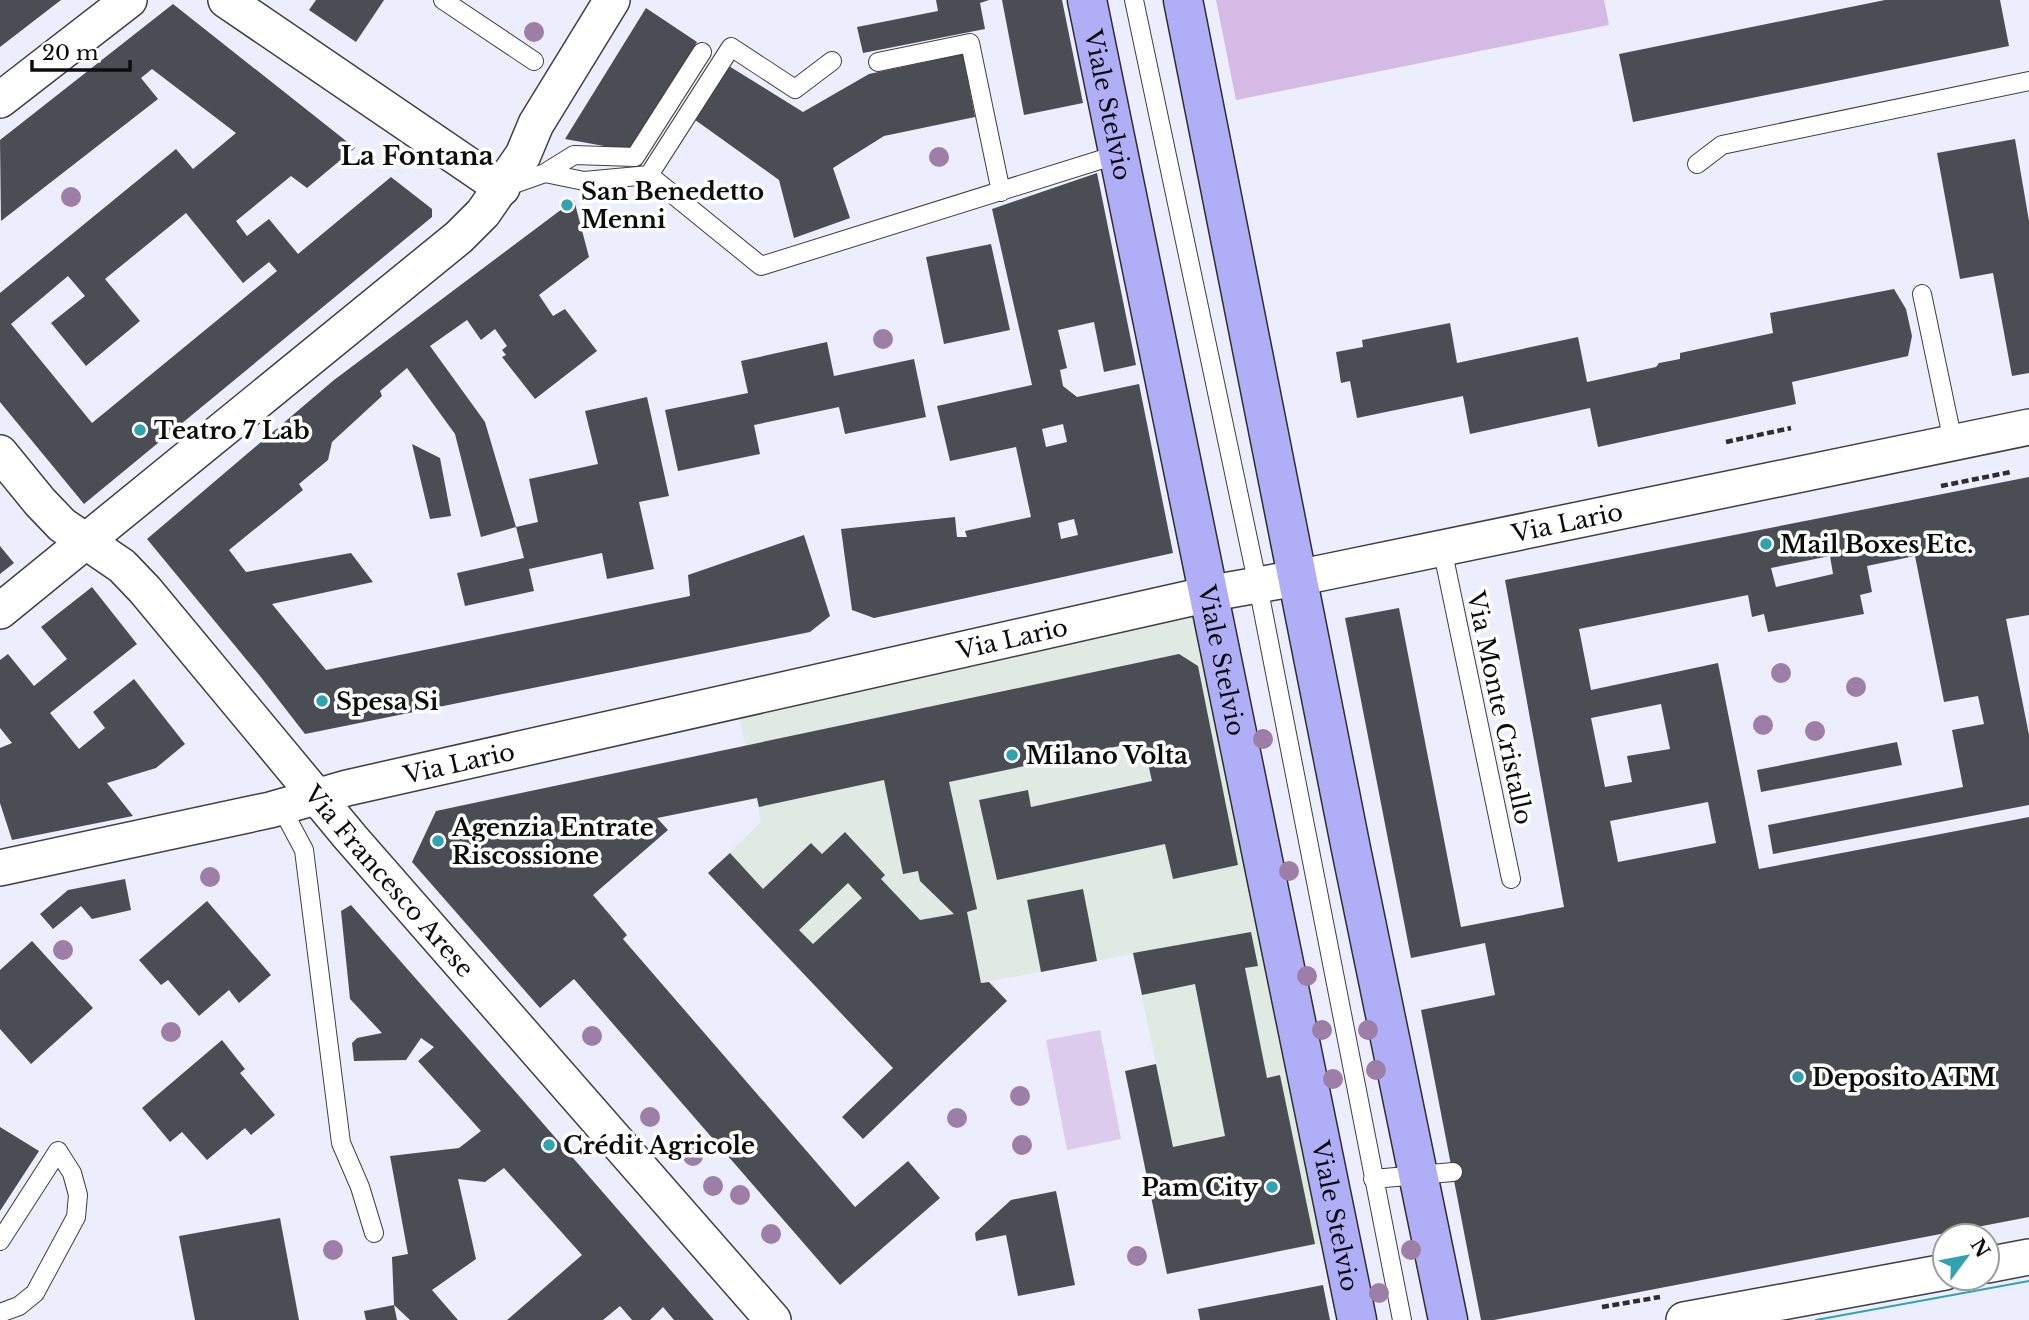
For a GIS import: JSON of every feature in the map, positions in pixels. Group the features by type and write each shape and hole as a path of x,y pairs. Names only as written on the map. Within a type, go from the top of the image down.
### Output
{"main road":[{"name":"Viale Stelvio","path":"1087,0 1357,1320"},
{"path":"1183,0 1297,578 1436,1174 1448,1320"}],"street":[{"path":"0,100 129,0"},
{"path":"226,0 502,188"},
{"path":"0,611 459,237 483,213 523,155 536,124 605,3"},
{"name":"Via Lario","path":"0,869 1209,594 2029,427"},
{"name":"Via Francesco Arese","path":"0,453 62,525 122,566 140,584 315,797 773,1320"},
{"path":"2001,1262 2029,1257"},
{"path":"1673,1308 1931,1274"}],"lane":[{"path":"443,0 534,61"},
{"name":"Viale Stelvio","path":"1134,0 1258,586 1402,1320"},
{"path":"878,62 970,43 1001,192"},
{"path":"649,176 731,47 795,89 832,61"},
{"path":"502,188 545,173 574,155 635,157 702,52"},
{"path":"1698,164 1722,145 2029,80"},
{"path":"545,173 584,181 649,176 761,266 1119,154"},
{"path":"1922,294 1953,442"},
{"name":"Via Monte Cristallo","path":"1442,548 1511,878"},
{"path":"281,807 304,850 341,1143 360,1187 374,1234"},
{"path":"0,1241 58,1151 72,1173 78,1195 76,1217 35,1293 19,1306 0,1313"},
{"path":"1373,1179 1436,1174"}],"path":[{"path":"1726,442 1791,428"},
{"path":"1941,486 2011,472"},
{"path":"1602,1307 1673,1308"}],"shaded area":[{"path":"1216,0 1604,0 1609,25 1236,100"},
{"path":"1205,602 1332,1241 1167,1274 1125,1071 1156,1064 1133,954 981,983 893,1068 708,873 761,822 738,711"},
{"path":"1100,1030 1121,1139 1067,1150 1046,1040"}],"building":[{"path":"0,0 61,0 0,47"},
{"path":"316,0 384,0 356,42 309,10"},
{"path":"936,0 989,0 980,3 985,29 863,53 857,27 938,11"},
{"path":"1002,0 1062,0 1083,103 1024,115"},
{"path":"1885,0 2000,0 2009,46 1633,122 1619,54"},
{"path":"173,4 355,148 307,188 291,176 236,221 247,236 269,219 298,254 391,177 432,209 432,217 84,504 0,402 0,293 176,149 193,169 236,133 152,69 141,78 158,99 1,221 0,140","holes":["186,213 243,283 269,262 277,271 92,423 11,324 68,276 85,296 51,323 86,366 140,321 105,279"]},
{"path":"646,8 697,42 632,151 565,139"},
{"path":"963,54 975,117 884,136 833,168 850,218 794,238 779,180 691,117 724,63 803,112 869,74"},
{"path":"2015,139 2029,221 2029,373 2012,376 1993,273 1960,279 1937,153"},
{"path":"1097,173 1136,365 1104,372 1094,322 1058,330 1067,368 1060,370 1063,386 1077,397 1139,384 1173,553 874,618 852,610 841,529 955,517 957,537 967,537 965,531 1031,517 1016,447 950,461 937,406 1032,385 992,209","holes":["1063,424 1067,442 1046,447 1042,429","1074,519 1078,535 1061,539 1058,523"]},
{"path":"574,200 589,257 539,295 553,316 565,309 597,351 535,399 502,357 506,355 502,350 507,346 495,329 481,340 467,320 430,346 485,422 516,527 481,537 455,434 407,368 380,391 382,396 332,442 328,460 299,484 303,490 229,550 246,572 351,553 373,582 272,604 326,670 690,596 688,575 804,535 830,616 810,632 305,734 147,539 334,380"},
{"path":"991,244 1010,330 944,344 926,257"},
{"path":"1894,289 1906,309 1912,336 1908,356 1792,382 1796,404 1598,447 1590,408 1470,434 1463,396 1357,418 1350,381 1341,383 1336,352 1363,347 1362,340 1450,323 1457,363 1578,337 1587,382 1656,367 1659,363 1680,359 1680,353 1773,333 1770,313"},
{"path":"827,342 834,376 914,359 926,417 845,434 839,407 754,425 760,454 678,471 665,410 748,393 741,361"},
{"path":"647,397 669,496 639,502 654,569 607,579 602,553 529,569 534,591 465,606 457,573 524,558 516,527 538,522 529,479 598,464 585,411"},
{"path":"412,444 440,458 451,516 430,519"},
{"name":"Deposito ATM","path":"2029,477 2029,615 2006,619 2029,735 2029,805 1773,854 1768,825 1963,787 1952,730 1984,724 1978,696 1944,702 1915,556 1867,566 1872,592 1860,595 1864,614 1768,632 1764,614 1752,617 1748,595 1579,629 1591,690 1718,663 1759,869 2029,817 2029,1217 2001,1222 1931,1222 1931,1236 1494,1320 1481,1320 1421,1010 1495,995 1485,943 1411,958 1345,618 1399,608 1461,927 1564,907 1505,580","holes":["1830,556 1833,574 1776,587 1771,568","1661,704 1670,749 1627,756 1632,782 1605,787 1591,718","1708,802 1716,843 1618,862 1610,821"]},
{"path":"0,546 14,563 0,574"},
{"path":"92,587 137,644 50,713 79,749 105,728 93,712 134,679 185,744 156,768 107,783 133,816 12,840 0,803 0,748 12,743 0,728 0,660 8,654 34,686 67,659 41,627"},
{"path":"1179,654 1198,666 1238,865 1173,879 1165,844 997,880 979,800 1028,790 1031,807 1152,781 1143,741 949,782 977,909 967,912 981,983 989,982 1007,1001 863,1139 842,1117 893,1068 708,873 730,853 763,889 811,843 822,854 845,832 885,875 881,879 920,920 954,914 920,881 918,871 903,874 884,780 759,807 757,798 657,818 668,830 593,895 627,935 623,939 855,1207 908,1161 940,1198 840,1285 574,979 540,1008 412,862 436,811","holes":["848,883 862,898 813,944 799,930"]},
{"path":"1897,742 1902,765 1761,792 1757,770"},
{"path":"125,879 131,910 92,919 81,906 53,929 40,914 68,890"},
{"path":"1083,889 1097,961 1041,972 1027,900"},
{"path":"207,901 271,975 239,1003 229,990 199,1016 168,980 161,985 139,960"},
{"path":"351,905 714,1320 674,1320 663,1307 650,1320 632,1320 620,1306 603,1320 507,1320 582,1255 504,1168 485,1182 458,1179 476,1259 432,1290 458,1320 410,1320 394,1305 392,1257 408,1254 390,1156 459,1148 481,1131 418,1061 434,1047 421,1038 406,1060 354,1061 352,1043 357,1038 382,1033 350,999 341,911"},
{"path":"1251,932 1258,966 1245,968 1267,1078 1280,1075 1315,1244 1167,1274 1125,1071 1156,1064 1173,1147 1225,1136 1195,984 1142,995 1133,953"},
{"path":"32,941 93,1008 31,1064 0,1029 0,970"},
{"path":"222,1040 245,1069 240,1073 275,1115 251,1135 245,1128 207,1160 182,1132 170,1142 142,1108"},
{"path":"0,1127 39,1151 0,1211"},
{"path":"1056,1191 1075,1285 1018,1296 1006,1235 976,1241 975,1233 1011,1200"},
{"path":"280,1218 299,1320 195,1320 179,1236"},
{"path":"1323,1285 1330,1320 1200,1320 1198,1309"},
{"path":"394,1305 397,1320 366,1320 364,1311"}],"tram line":[{"path":"1816,1320 2029,1281"}],"place":[{"name":"San Benedetto Menni","path":"567,205"},
{"name":"Teatro 7 Lab","path":"140,430"},
{"name":"Mail Boxes Etc.","path":"1766,544"},
{"name":"Spesa Si","path":"322,701"},
{"name":"Milano Volta","path":"1012,755"},
{"name":"Agenzia Entrate Riscossione","path":"438,841"},
{"name":"Deposito ATM","path":"1798,1077"},
{"name":"Crédit Agricole","path":"549,1145"},
{"name":"Pam City","path":"1272,1187"}],"district":[{"name":"La Fontana","path":"417,156"}]}
